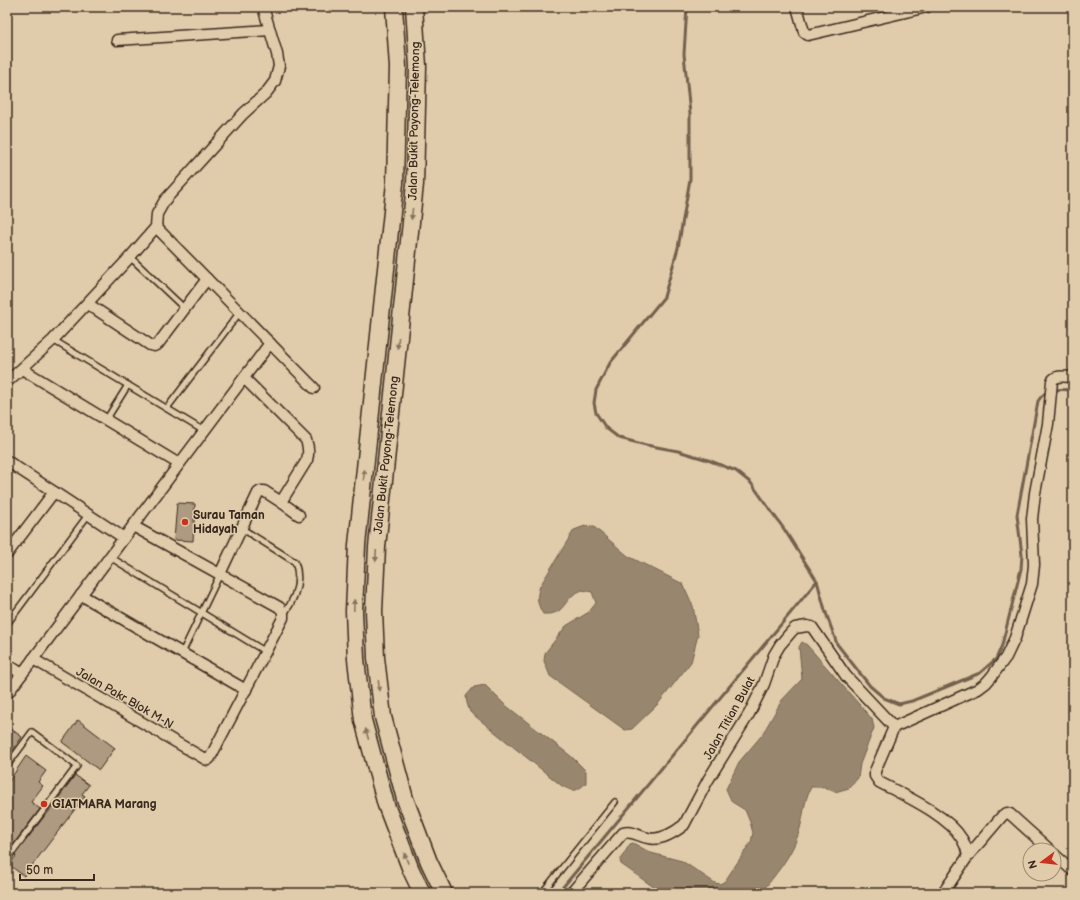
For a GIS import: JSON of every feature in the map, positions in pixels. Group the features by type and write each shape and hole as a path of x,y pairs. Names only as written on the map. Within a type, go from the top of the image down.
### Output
{"highway":[{"name":"Jalan Bukit Payong-Telemong","path":"394,7 398,67 396,183 357,545 354,618 356,659 363,720 386,805 411,870 422,893"},
{"name":"Jalan Bukit Payong-Telemong","path":"414,7 418,66 415,184 377,547 374,611 376,650 383,717 404,799 429,862 444,893"}],"street":[{"path":"7,382 53,340 130,257 156,227 157,214 165,200 244,114 266,94 275,81 279,66 263,7"},
{"path":"797,7 804,32 808,35 927,7"},
{"path":"116,40 270,30"},
{"path":"156,227 314,388"},
{"path":"88,304 150,345 154,346 158,344 207,279"},
{"path":"7,694 270,343"},
{"path":"22,369 180,464"},
{"path":"968,856 962,839 945,821 923,806 876,780 875,771 894,727 978,689 986,683 1006,657 1015,638 1032,584 1034,565 1032,519 1035,493 1048,424 1052,381 1058,376 1073,377"},
{"path":"244,378 306,440 309,446 307,460 281,502"},
{"path":"7,461 124,538"},
{"path":"220,574 259,492 264,491 299,515"},
{"path":"7,554 54,492"},
{"path":"81,595 246,690 283,618 281,611 220,574 133,526"},
{"name":"Jalan Titian Bulat","path":"571,893 623,833 632,832 646,838 654,838 671,833 684,825 708,780 750,714 764,684 774,655 790,632 798,626 812,627 846,676 894,727"},
{"name":"Jalan Pakr Blok M-N","path":"33,659 208,760 246,690"},
{"path":"7,664 22,674"},
{"path":"943,893 968,856 1003,815 1007,813 1010,814 1041,842"},
{"path":"1062,861 1073,871"}],"lane":[{"path":"130,257 184,308"},
{"path":"166,408 240,312"},
{"path":"53,340 204,431"},
{"path":"106,420 128,385"},
{"path":"7,624 88,515"},
{"path":"241,528 295,562 298,568 297,588 292,602 281,611"},
{"path":"110,557 266,652"},
{"path":"182,653 220,574"},
{"path":"7,761 9,763 32,732 77,766 7,858"},
{"path":"542,893 615,802"}],"shaded area":[{"path":"585,526 594,527 628,556 683,584 693,606 698,635 691,662 658,704 632,729 625,730 550,676 544,661 545,653 566,626 589,612 596,603 592,592 582,590 573,595 561,609 555,613 543,614 539,607 538,600 540,586 574,530"},
{"path":"802,642 807,645 872,719 874,728 860,764 858,778 849,788 835,792 824,787 811,787 806,799 800,829 795,843 782,866 761,893 662,893 621,864 620,860 630,844 633,843 651,853 682,861 715,883 720,884 725,881 751,842 753,833 745,810 732,802 726,789 739,762 762,735 782,700 802,679 799,647"},
{"path":"485,685 504,704 572,757 586,771 586,783 575,790 562,786 470,712 466,696 474,687"}],"building":[{"name":"Surau Taman Hidayah","path":"177,503 195,504 193,541 174,540"},
{"path":"78,720 115,748 99,770 62,742"},
{"path":"7,726 22,737 12,751 7,747"},
{"path":"26,756 46,771 38,782 43,786 31,802 40,809 9,850 7,849 7,784"},
{"path":"75,775 89,785 82,794 85,796 24,876 9,865"}],"waterway":[{"path":"687,7 684,54 690,114 690,179 678,248 664,297 610,363 596,390 594,403 596,413 606,428 619,438 678,451 708,460 736,471 751,483 784,529 817,581 837,644 870,686 884,698 899,704 912,701 980,673 996,659 1002,645 1021,569 1022,555 1017,515 1038,401 1041,396 1049,391 1058,389 1073,390"},
{"path":"558,893 817,581"}],"place":[{"name":"Surau Taman Hidayah","path":"185,522"},
{"name":"GIATMARA Marang","path":"44,804"}]}
